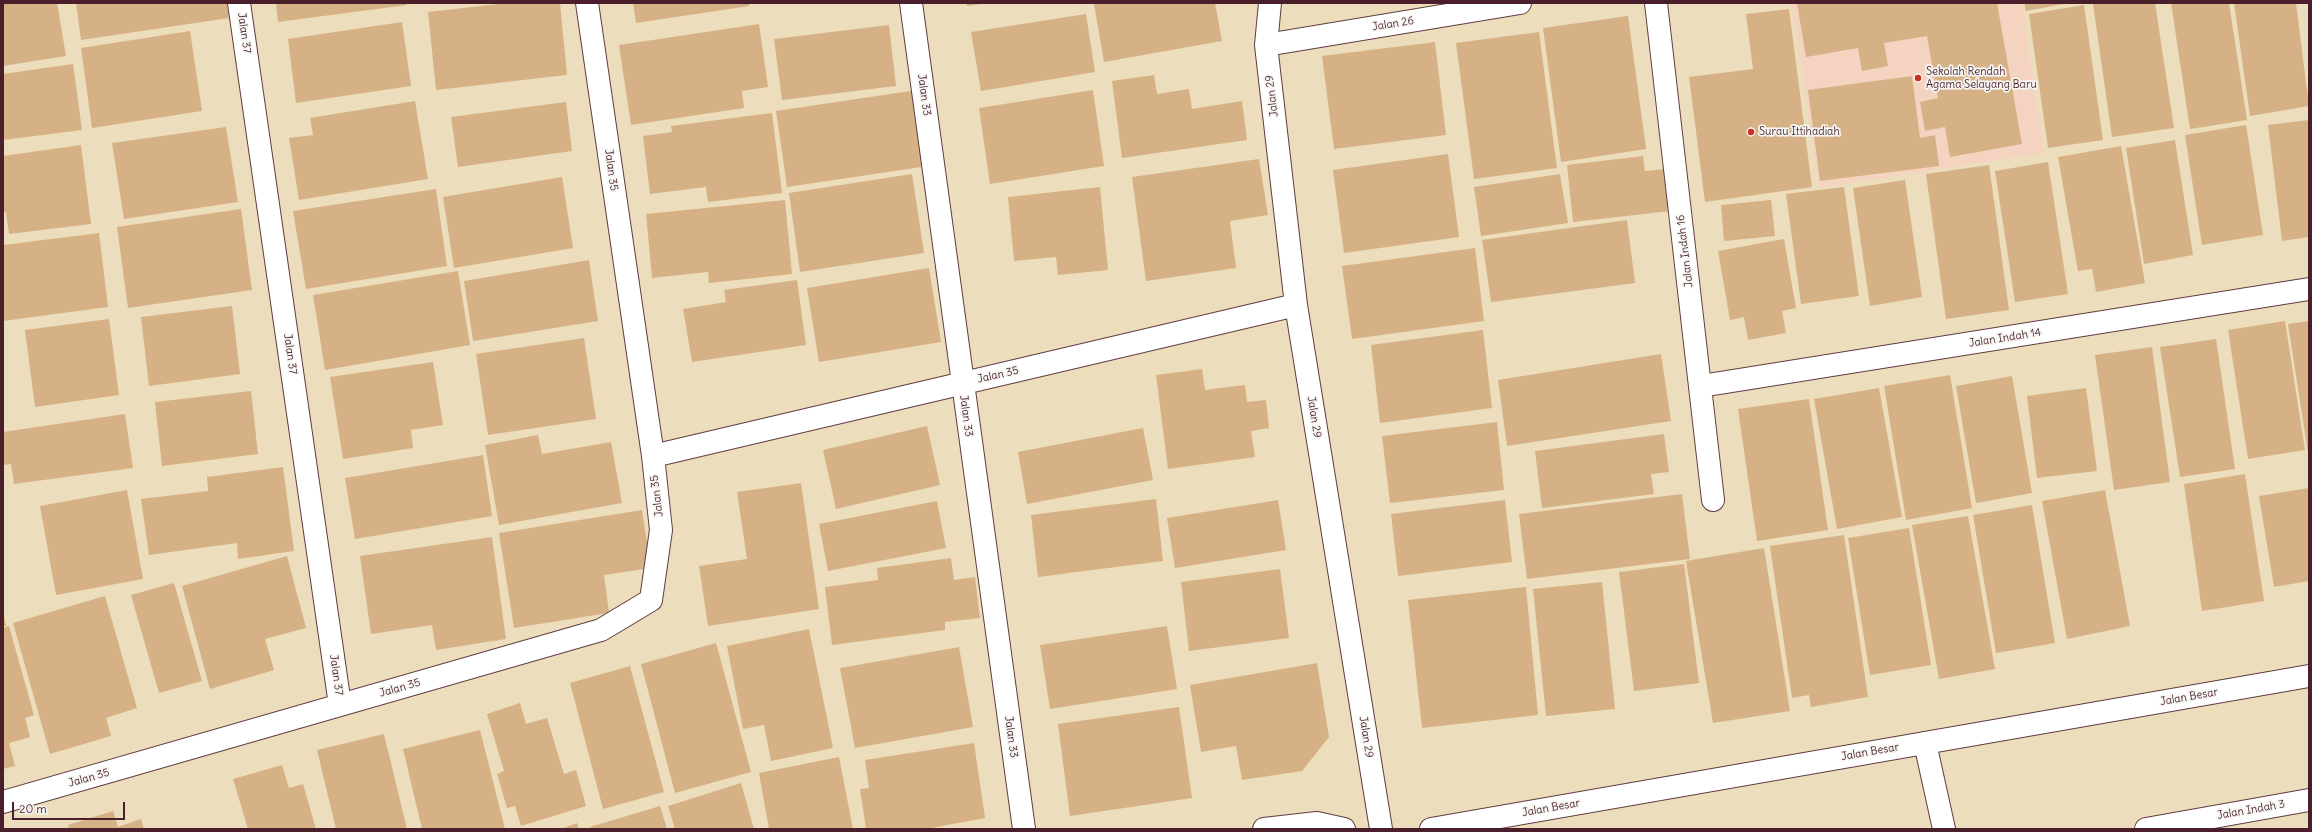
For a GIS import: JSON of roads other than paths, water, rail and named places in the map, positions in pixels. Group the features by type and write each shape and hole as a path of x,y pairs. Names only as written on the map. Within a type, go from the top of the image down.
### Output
{"street":[{"name":"Jalan 37","path":"239,3 340,705"},
{"name":"Jalan 35","path":"3,802 601,630 651,600 661,530 653,456 587,3"},
{"name":"Jalan 33","path":"911,3 1024,829"},
{"name":"Jalan 29","path":"1270,3 1266,45 1296,305 1380,829"},
{"name":"Jalan 26","path":"1266,45 1520,3"},
{"name":"Jalan Indah 16","path":"1656,3 1713,500"},
{"name":"Jalan Indah 14","path":"1701,386 2309,289"},
{"name":"Jalan 35","path":"653,456 1296,305"},
{"name":"Jalan Besar","path":"1431,829 2309,676"},
{"path":"1925,743 1944,829"},
{"name":"Jalan Indah 3","path":"2146,829 2309,800"},
{"path":"1264,829 1317,823 1344,829"}],"place":[{"name":"Sekolah Rendah Agama Selayang Baru","path":"1918,78"},
{"name":"Surau Ittihadiah","path":"1751,132"}]}
